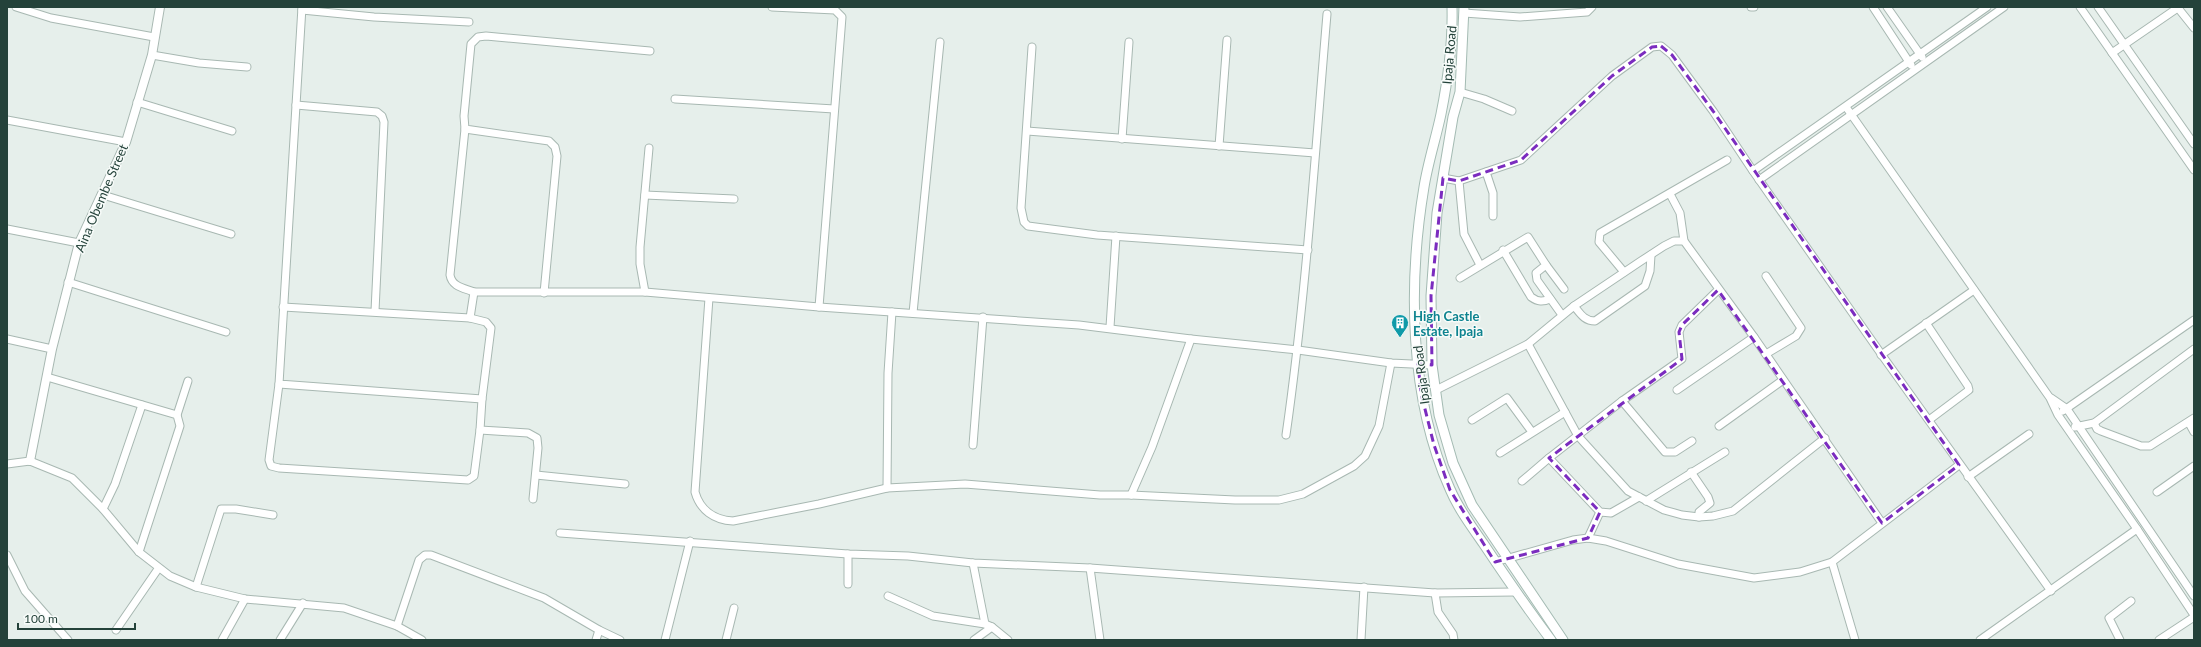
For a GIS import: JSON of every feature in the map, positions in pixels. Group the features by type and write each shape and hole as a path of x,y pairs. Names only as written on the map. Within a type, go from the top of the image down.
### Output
{"main road":[{"name":"Ipaja Road","path":"1452,7 1449,69 1441,114 1424,186 1419,224 1415,296 1418,364 1426,417 1441,468 1460,508 1515,592 1551,640"},
{"name":"Ipaja Road","path":"1464,10 1460,92 1453,117 1435,228 1431,296 1432,365 1446,442 1462,486 1472,505 1506,557 1563,640"}],"street":[{"path":"16,7 51,18 154,37"},
{"name":"Aina Obembe Street","path":"30,461 52,349 79,243 93,211 103,195 126,142 152,55 160,7"},
{"path":"772,7 835,10 840,12 842,17 819,307"},
{"path":"1464,10 1520,17 1587,12 1592,7"},
{"path":"1873,7 1915,70"},
{"path":"1887,7 1926,62"},
{"path":"1753,171 1987,7"},
{"path":"1759,180 2004,7"},
{"path":"2080,7 2194,170"},
{"path":"2098,7 2194,144"},
{"path":"2112,53 2179,7 2194,28"},
{"path":"283,307 376,311 470,318 486,322 491,328 474,476 468,480 271,466 269,460 279,384 283,307 302,8 374,17 469,22"},
{"path":"1286,435 1298,350 1308,250 1327,14"},
{"path":"650,51 486,36 478,37 471,44 464,116 465,129 450,275 451,280 456,286 474,292 646,292 819,307 984,317 1110,327 1191,339 1298,350 1391,363 1432,365"},
{"path":"1219,146 1227,40"},
{"path":"913,313 940,42"},
{"path":"1122,139 1129,42"},
{"path":"1443,178 1459,181 1522,160 1612,76 1652,47 1658,45 1672,55 1713,111 1759,180 1881,355 1929,420 1959,465 2050,592"},
{"path":"1032,47 1027,131 1020,208 1026,224 1030,227 1116,236 1308,250"},
{"path":"152,55 199,63 247,67"},
{"path":"1460,92 1484,99 1512,111"},
{"path":"675,99 834,109"},
{"path":"138,102 232,131"},
{"path":"296,105 377,112 382,116 384,122 376,311"},
{"path":"1846,107 2050,398 2058,415 2070,430 2137,529 2194,616 2159,640"},
{"path":"7,120 126,142"},
{"path":"465,129 549,141 555,147 557,156 544,293"},
{"path":"1027,131 1315,153"},
{"path":"646,292 640,258 649,148"},
{"path":"1624,272 1599,242 1600,233 1727,160"},
{"path":"1486,172 1493,193 1493,216"},
{"path":"1459,181 1464,234 1480,265"},
{"path":"1670,194 1680,213 1684,241 1718,290 1766,354 1782,380 1825,438 1882,523"},
{"path":"103,195 231,234"},
{"path":"645,196 734,199"},
{"path":"7,229 79,243"},
{"path":"1110,327 1116,236"},
{"path":"1460,278 1503,250 1528,237 1564,289"},
{"path":"1436,390 1528,344 1574,306 1624,272 1664,246 1674,242 1684,241"},
{"path":"1503,250 1531,297 1537,301 1544,302 1550,299"},
{"path":"1574,306 1582,317 1590,321 1595,321 1645,286 1650,271 1651,255"},
{"path":"1546,265 1536,273 1536,277 1562,315"},
{"path":"1766,276 1801,328 1796,336 1766,354"},
{"path":"68,282 226,332"},
{"path":"1522,481 1622,401 1682,359 1679,332 1682,325 1718,290"},
{"path":"1881,355 1974,290"},
{"path":"470,318 474,292"},
{"path":"709,298 695,492 703,508 710,514 722,520 732,521 820,504 887,488 965,484 1100,495 1235,500 1279,500 1303,494 1323,485 1354,466 1365,456 1379,426 1391,363"},
{"path":"887,488 888,373 892,312"},
{"path":"974,445 984,317"},
{"path":"2058,415 2194,320"},
{"path":"1926,323 1968,386 1969,390 1929,420"},
{"path":"1677,390 1754,337"},
{"path":"7,339 52,349"},
{"path":"1131,495 1152,446 1191,339"},
{"path":"1528,344 1578,436 1628,491 1646,501 1682,515 1699,517 1713,516 1733,511 1825,438"},
{"path":"2070,430 2078,426 2094,423 2194,349"},
{"path":"47,377 177,415"},
{"path":"1719,426 1782,380"},
{"path":"139,552 180,426 177,415 188,381"},
{"path":"279,384 482,399"},
{"path":"1472,420 1507,398 1532,432"},
{"path":"2050,398 2067,409 2194,596"},
{"path":"1622,401 1665,452 1675,452 1692,441"},
{"path":"103,508 115,484 142,405"},
{"path":"1500,453 1565,412"},
{"path":"2094,423 2100,431 2141,446 2150,446 2191,420 2194,432"},
{"path":"480,430 528,433 534,435 538,441 538,448 533,499"},
{"path":"1968,477 2029,434"},
{"path":"1646,501 1725,452"},
{"path":"1549,458 1600,512 1611,513 1639,497"},
{"path":"7,464 30,461 72,478 103,508 139,552 170,576 196,587 245,599 303,603 344,608 396,626 422,640"},
{"path":"1495,562 1506,557 1573,540 1588,538 1606,541 1678,564 1754,578 1800,572 1832,562 1959,465"},
{"path":"2157,492 2194,466"},
{"path":"1691,472 1710,503 1699,512 1699,517"},
{"path":"536,475 625,484"},
{"path":"196,587 221,509 236,509 273,515"},
{"path":"1588,538 1600,512"},
{"path":"1980,640 2050,592 2137,529"},
{"path":"560,533 690,541 848,554 908,556 973,563 1090,568 1435,593 1515,592"},
{"path":"665,640 690,541"},
{"path":"848,554 848,584"},
{"path":"7,555 26,592 68,640"},
{"path":"396,626 419,560 425,555 432,555 544,598 599,630 620,640"},
{"path":"1832,562 1855,640"},
{"path":"973,563 989,625"},
{"path":"116,630 158,568"},
{"path":"1090,568 1100,640"},
{"path":"1361,640 1364,587"},
{"path":"1435,593 1438,612 1453,634 1454,640"},
{"path":"888,596 933,616 989,625 1008,640"},
{"path":"222,640 245,599"},
{"path":"2120,640 2109,618 2131,601"},
{"path":"280,640 303,603"},
{"path":"726,640 734,608"},
{"path":"974,640 989,625"},
{"path":"596,640 599,630"}],"highlighted area":[{"path":"1661,46 1672,55 1713,111 1959,465 1882,523 1718,290 1682,325 1679,332 1682,359 1549,458 1600,512 1588,538 1495,562 1450,490 1434,445 1421,393 1418,364 1432,365 1431,296 1443,178 1459,181 1521,160 1612,76 1652,47"}],"place":[{"name":"High Castle Estate, Ipaja","path":"1400,338"}]}
